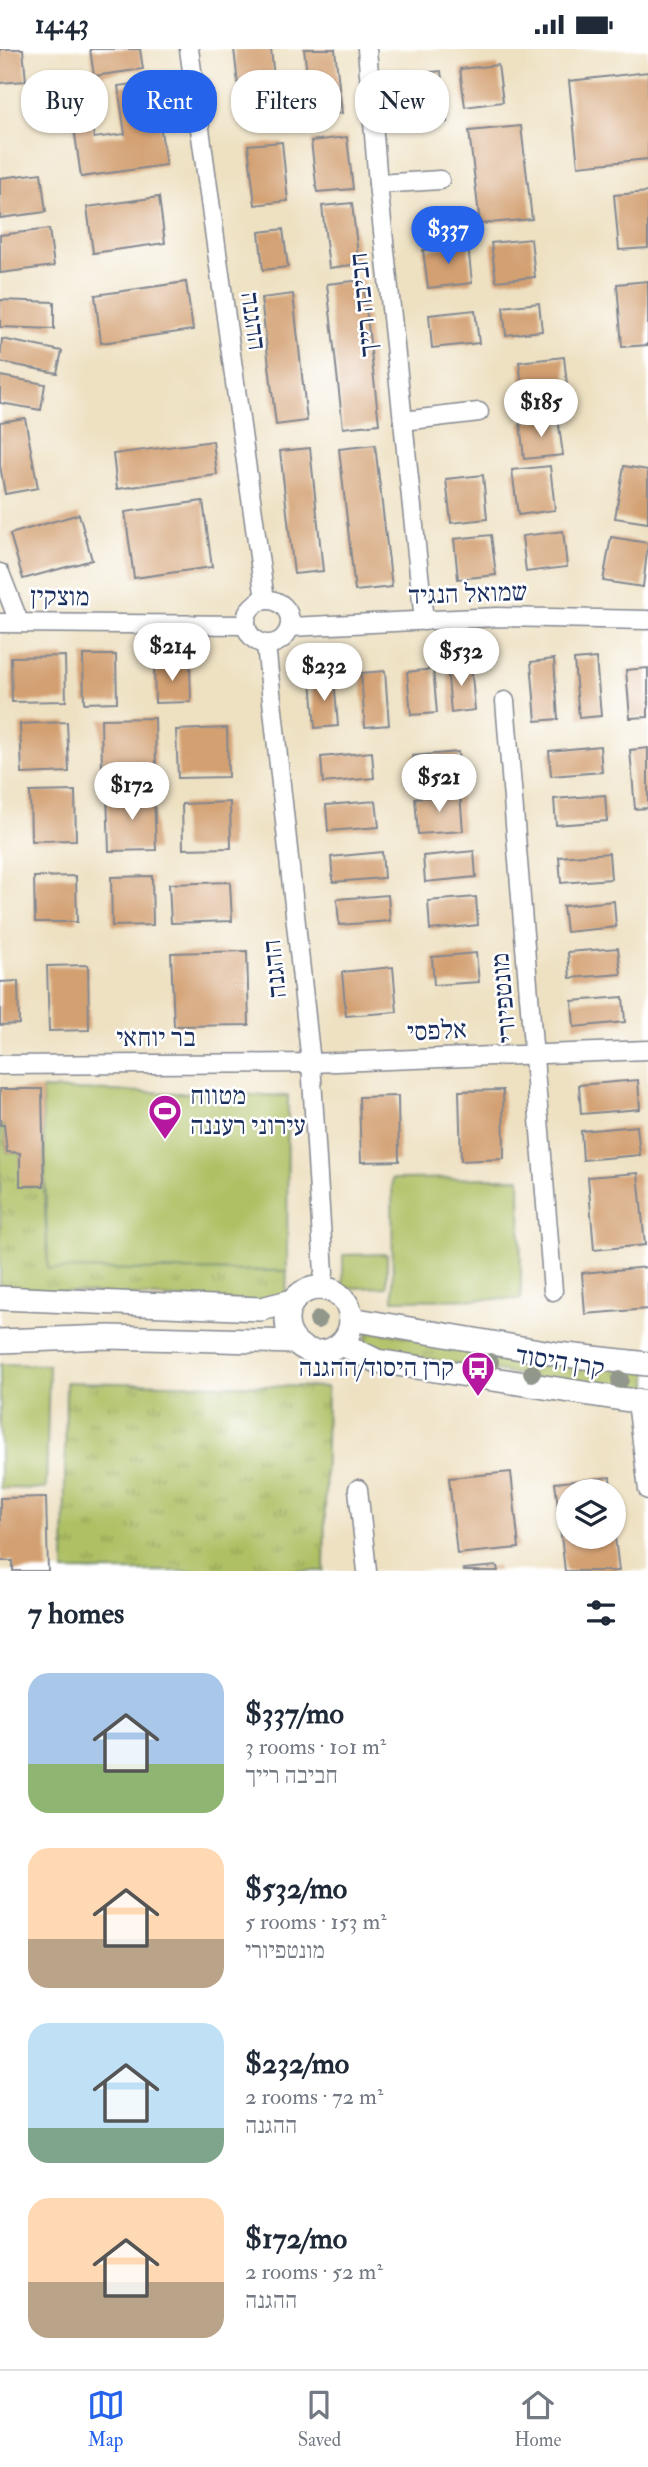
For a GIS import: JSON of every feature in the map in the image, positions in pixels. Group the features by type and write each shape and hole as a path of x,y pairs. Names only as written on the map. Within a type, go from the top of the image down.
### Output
{"street":[{"name":"ההגנה","path":"188,49 265,600"},
{"name":"חביבה רייך","path":"367,49 377,184 424,621"},
{"path":"377,184 440,180"},
{"path":"403,421 479,412"},
{"path":"0,573 19,622"},
{"path":"265,600 272,600 285,607 291,620 284,639 266,645 253,638 246,625 246,618 253,606 265,600"},
{"name":"שמואל הנגיד","path":"290,627 497,617 648,620"},
{"name":"מוצקין","path":"0,623 246,625"},
{"name":"ההגנה","path":"266,645 312,1063 324,1273 320,1287"},
{"name":"מונטפיורי","path":"505,701 553,1291"},
{"name":"אלפסי","path":"312,1063 648,1050"},
{"name":"בר יוחאי","path":"0,1065 312,1063"},
{"path":"320,1287 340,1295 347,1304 351,1319 348,1335 342,1344 333,1350 313,1352 294,1342 286,1322 293,1301 309,1289 320,1287"},
{"path":"0,1298 261,1309 293,1301"},
{"name":"קרן היסוד","path":"351,1319 557,1354 648,1364"},
{"path":"0,1341 109,1337 294,1342"},
{"name":"קרן היסוד","path":"342,1344 377,1361 643,1403"},
{"path":"643,1403 648,1490"},
{"path":"358,1489 366,1571"}],"green space":[{"name":"מטווח עירוני רעננה","path":"42,1089 288,1096 287,1271 48,1269"},
{"path":"0,1125 4,1125 7,1152 20,1153 21,1186 44,1186 48,1268 287,1271 286,1294 262,1303 0,1288"},
{"path":"520,1178 521,1299 393,1300 392,1179"},
{"path":"387,1254 387,1287 343,1288 343,1255"},
{"path":"369,1331 648,1369 648,1398 362,1347"},
{"path":"0,1364 49,1365 46,1489 0,1488"},
{"path":"66,1382 327,1387 324,1571 64,1571"}],"building":[{"path":"0,49 23,49 25,70 21,70 21,81 0,83"},
{"path":"90,49 140,49 143,69 108,74 108,70 93,70"},
{"path":"234,49 271,49 273,70 236,70"},
{"path":"304,49 335,49 337,70 307,70"},
{"path":"498,65 503,102 465,107 460,69"},
{"path":"648,72 648,159 578,166 569,81"},
{"path":"122,85 122,113 118,86"},
{"path":"521,126 532,219 480,224 469,131"},
{"path":"75,133 93,133 94,138 161,133 166,165 81,177"},
{"path":"347,137 353,189 317,192 311,141"},
{"path":"282,142 288,201 255,205 248,145"},
{"path":"41,173 46,212 0,218 0,178"},
{"path":"648,192 648,248 619,250 614,195"},
{"path":"159,197 165,243 93,253 87,207"},
{"path":"352,203 359,264 329,268 322,206"},
{"path":"49,229 54,266 0,273 0,235"},
{"path":"283,229 288,267 263,270 259,232"},
{"path":"531,239 535,277 496,281 491,243"},
{"path":"468,245 472,283 428,288 423,250"},
{"path":"363,280 379,424 343,428 327,284"},
{"path":"648,281 648,345 622,347 617,284"},
{"path":"186,282 193,330 101,343 95,295"},
{"path":"293,294 307,421 276,425 261,298"},
{"path":"0,300 54,302 54,329 0,327"},
{"path":"539,303 542,331 506,335 503,307"},
{"path":"475,310 479,343 432,348 429,315"},
{"path":"2,339 62,351 57,373 0,362"},
{"path":"564,357 569,404 525,409 519,362"},
{"path":"0,376 45,384 41,410 0,403"},
{"path":"25,418 38,488 5,494 0,466 0,422"},
{"path":"558,418 563,455 524,459 520,422"},
{"path":"213,441 217,475 117,489 113,454"},
{"path":"375,445 392,587 355,591 339,449"},
{"path":"310,448 323,571 294,574 280,451"},
{"path":"550,466 555,510 518,515 512,470"},
{"path":"624,466 648,470 648,523 615,518"},
{"path":"483,475 487,519 451,523 446,479"},
{"path":"203,501 212,567 134,578 125,512"},
{"path":"79,514 92,560 23,579 10,534"},
{"path":"563,531 567,567 526,572 522,536"},
{"path":"491,535 496,575 458,579 454,539"},
{"path":"611,537 648,543 643,587 603,581"},
{"path":"83,655 116,655 117,702 84,703"},
{"path":"65,656 66,701 12,702 11,657"},
{"path":"596,658 601,716 579,718 574,660"},
{"path":"554,659 558,719 536,721 531,662"},
{"path":"190,664 191,702 155,703 154,665"},
{"path":"471,664 475,710 451,713 447,666"},
{"path":"648,668 648,717 630,718 626,670"},
{"path":"433,669 437,713 411,715 407,672"},
{"path":"385,671 389,725 365,727 361,673"},
{"path":"334,678 338,726 315,728 311,680"},
{"path":"155,718 156,768 102,770 101,719"},
{"path":"67,722 69,772 22,774 20,724"},
{"path":"227,728 228,777 178,778 176,730"},
{"path":"600,746 602,772 551,776 549,751"},
{"path":"648,748 648,808 635,809 630,750"},
{"path":"372,752 374,778 323,783 321,757"},
{"path":"458,752 460,775 414,779 412,756"},
{"path":"75,791 76,840 31,841 30,792"},
{"path":"154,793 156,850 109,851 107,794"},
{"path":"460,794 463,831 418,834 415,798"},
{"path":"605,795 607,821 556,825 554,799"},
{"path":"376,801 379,827 328,831 326,805"},
{"path":"230,802 231,848 183,849 182,804"},
{"path":"474,851 476,877 425,882 423,856"},
{"path":"382,852 384,878 333,882 331,857"},
{"path":"609,853 611,879 561,883 559,857"},
{"path":"76,876 77,922 35,922 34,877"},
{"path":"152,876 153,925 112,926 111,877"},
{"path":"230,882 232,921 171,923 169,884"},
{"path":"388,895 390,921 339,925 337,899"},
{"path":"476,897 478,925 430,930 428,901"},
{"path":"614,901 616,927 566,932 563,906"},
{"path":"618,948 621,974 570,978 568,952"},
{"path":"247,951 249,1025 174,1026 171,953"},
{"path":"476,953 479,982 434,985 432,957"},
{"path":"88,965 89,1030 49,1031 47,966"},
{"path":"393,967 397,1012 346,1016 342,972"},
{"path":"18,981 19,1024 0,1025 0,982"},
{"path":"623,997 625,1022 574,1027 572,1001"},
{"path":"638,1080 640,1109 581,1114 579,1085"},
{"path":"0,1089 42,1089 44,1186 20,1186 20,1153 7,1152 4,1125 0,1125"},
{"path":"503,1090 504,1159 461,1161 459,1091"},
{"path":"398,1096 399,1161 361,1162 359,1097"},
{"path":"637,1126 640,1155 583,1160 581,1131"},
{"path":"638,1173 645,1245 594,1250 588,1177"},
{"path":"648,1267 648,1309 585,1314 582,1273"},
{"path":"511,1472 519,1548 457,1554 449,1478"},
{"path":"46,1497 48,1571 13,1571 13,1561 0,1561 0,1498"},
{"path":"562,1549 616,1549 619,1571 565,1571"},
{"path":"497,1566 498,1571 463,1569"}],"place":[{"name":"מטווח עירוני רעננה","path":"165,1141"},
{"name":"קרן היסוד/ההגנה","path":"478,1398"}]}
